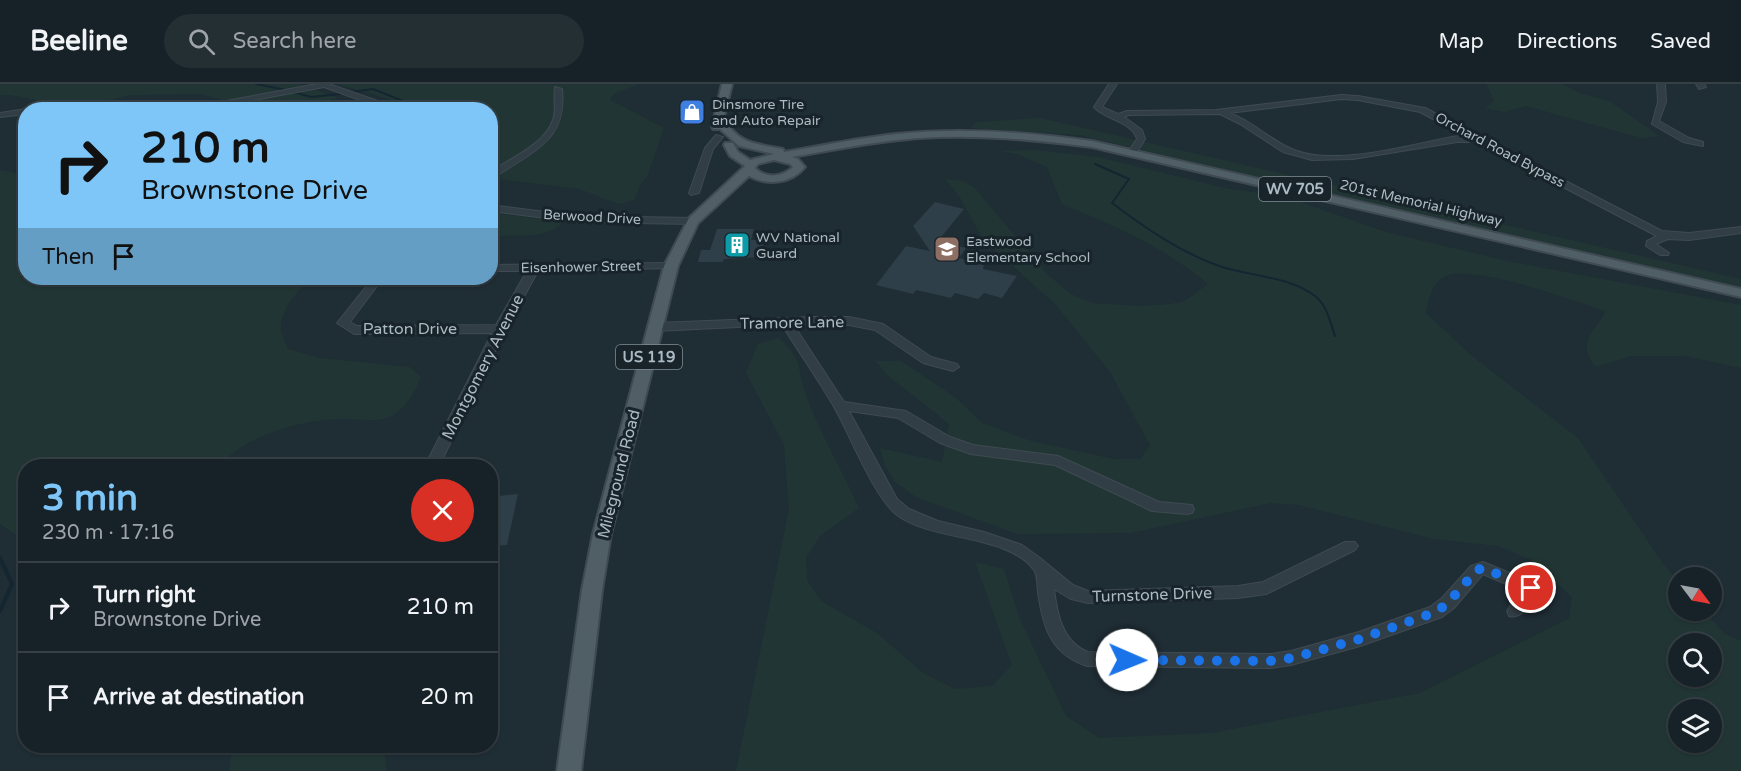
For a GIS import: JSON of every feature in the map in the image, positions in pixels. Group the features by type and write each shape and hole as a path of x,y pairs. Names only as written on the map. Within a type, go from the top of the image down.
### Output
{"main road":[{"path":"727,84 719,117 717,133 719,137 729,145 755,156 794,161 799,167"},
{"path":"719,117 726,133 761,149 787,151 843,144"},
{"name":"201st Memorial Highway","path":"772,157 843,144 922,135 1012,136 1067,140 1133,151 1741,293"},
{"name":"201st Memorial Highway","path":"772,178 793,174 813,157 843,144"},
{"path":"729,145 734,154 750,167 756,176 772,178"},
{"path":"750,167 759,160 772,157"},
{"name":"Mileground Road","path":"569,771 592,590 602,534 671,266 693,221 720,198 750,167"},
{"name":"Mileground Road","path":"720,198 772,178"}],"street":[{"path":"1113,84 1098,107 1118,117 1139,132 1141,139 1133,151"},
{"path":"1661,84 1662,102 1655,122 1686,140 1700,144"},
{"path":"227,102 323,85 374,102"},
{"path":"498,171 537,146 554,130 560,98 558,89"},
{"name":"Orchard Road Bypass","path":"1118,117 1127,113 1216,112 1341,97 1358,98 1422,110 1665,236 1694,238 1728,230 1741,230"},
{"path":"358,102 367,100"},
{"path":"0,115 18,112"},
{"path":"1216,112 1246,122 1286,150 1314,159 1342,158 1457,139 1481,141"},
{"path":"694,192 709,148 719,137"},
{"name":"Berwood Drive","path":"498,209 577,219 693,221"},
{"path":"1664,253 1651,246 1652,243 1665,236"},
{"name":"Eisenhower Street","path":"498,268 671,266"},
{"name":"Montgomery Avenue","path":"435,459 500,329 534,268"},
{"name":"Patton Drive","path":"373,285 343,323 354,330 500,329"},
{"name":"Tramore Lane","path":"656,327 849,321 879,327 927,360 953,367"},
{"name":"Turnstone Drive","path":"786,322 840,406 891,502 903,513 934,526 1014,548 1043,567 1061,588 1074,595 1088,597 1238,592 1266,588 1350,546"},
{"path":"840,406 901,414 945,440 971,449 1058,461 1158,507 1187,509"},
{"path":"1043,567 1052,622 1059,638 1067,650 1077,657 1087,659 1270,661 1292,658 1360,639 1443,608 1477,570 1483,568 1531,588 1515,611"}],"green space":[{"path":"0,84 299,84 339,98 319,102 230,102 200,94 131,95 101,102 50,102 0,95"},
{"path":"336,84 639,84 614,94 610,100 664,128 647,177 640,185 634,200 618,204 579,189 498,179 498,102 399,102"},
{"path":"1486,84 1562,84 1577,92 1611,102 1659,136 1641,138 1526,106 1504,112 1485,108 1494,101"},
{"path":"1040,118 1741,279 1741,292 1079,135 971,128 976,122"},
{"path":"1036,150 1098,157 1225,188 1286,197 1386,232 1507,261 1741,305 1741,368 1685,356 1631,356 1595,367 1587,350 1587,344 1606,311 1482,275 1463,274 1443,277 1432,290 1426,313 1472,356 1578,438 1668,570 1668,621 1713,621 1724,633 1741,641 1741,771 736,771 789,509 784,445 746,373 758,344 779,338 797,359 812,409 859,508 820,536 806,558 807,580 821,601 877,633 923,673 955,689 992,686 1012,665 975,562 1004,569 1019,617 1066,716 1099,738 1212,733 1420,693 1569,618 1572,597 1531,560 1498,546 1434,539 1299,505 1271,503 1131,533 1017,534 916,497 896,483 885,466 880,448 942,462 949,424 886,374 876,361 901,361 955,397 982,423 1031,441 1114,459 1140,459 1150,445 1110,372 1056,305 982,238 959,196 945,179 963,181 974,187 1047,274 1071,294 1092,303 1139,306 1183,302 1208,284 1157,248 1062,204 1047,167 1017,154 1001,151"},
{"path":"0,170 18,174 18,285 305,285 292,298 282,318 281,331 288,349 319,358 410,367 421,377 406,403 396,414 389,417 371,420 321,420 289,427 257,438 226,459 18,459 18,536 0,524"},
{"path":"498,214 564,222 547,232 529,236 498,236"},
{"path":"231,753 385,753 387,771 229,771"}],"building":[{"name":"Eastwood Elementary School","path":"935,202 964,209 938,241 966,248 959,258 984,264 983,269 1017,276 1002,298 984,293 978,299 955,293 951,298 916,290 913,294 876,285 906,246 930,251 913,226"},
{"name":"WV National Guard","path":"717,229 754,229 751,240 764,240 760,257 724,259 723,262 698,262 701,250 710,250"},
{"path":"518,494 507,545 498,546 498,496"}],"waterway":[{"path":"256,84 286,90"},
{"path":"352,92 373,89 406,102"},
{"path":"293,92 311,97 340,94"},
{"path":"1095,164 1129,179 1112,203 1137,221 1177,247 1219,266 1281,280 1305,289 1322,304 1335,336"},
{"path":"0,558 12,584 0,611"}],"place":[{"name":"Dinsmore Tire and Auto Repair","path":"692,112"},
{"name":"WV National Guard","path":"737,245"},
{"name":"Eastwood Elementary School","path":"947,249"}],"route":[{"path":"1127,660 1270,661 1292,658 1360,639 1436,612 1448,603 1477,570 1483,568 1531,588"}]}
